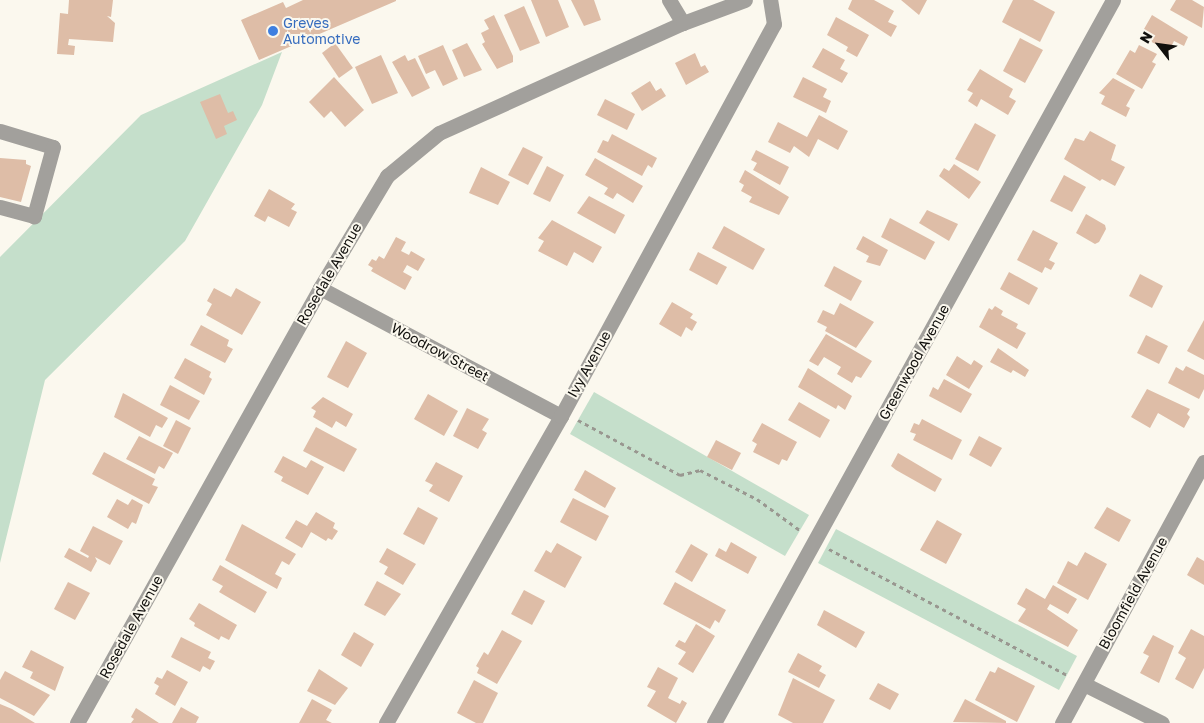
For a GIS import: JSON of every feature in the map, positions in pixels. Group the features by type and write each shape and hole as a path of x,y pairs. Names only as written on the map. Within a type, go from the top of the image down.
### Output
{"street":[{"path":"669,0 683,23"},
{"name":"Rosedale Avenue","path":"77,723 320,288 387,176 439,132 683,23 745,0"},
{"name":"Ivy Avenue","path":"386,723 561,416 774,24 770,0"},
{"name":"Greenwood Avenue","path":"714,723 1113,0"},
{"path":"0,131 53,147 34,216 0,207"},
{"name":"Woodrow Street","path":"320,288 561,416"},
{"name":"Bloomfield Avenue","path":"1062,723 1204,462"},
{"path":"1084,684 1162,723"}],"green space":[{"path":"282,52 262,105 185,241 45,380 0,563 0,257 141,115"},
{"path":"594,392 809,515 785,556 570,434"},
{"path":"836,529 1077,656 1059,690 818,563"}],"building":[{"path":"69,0 113,0 111,17 107,16 115,23 113,42 69,39 68,45 75,46 74,55 57,54 60,13 68,14"},
{"path":"303,0 396,1 259,60 241,20 283,2 286,8"},
{"path":"531,0 558,0 569,27 546,37"},
{"path":"571,0 594,0 601,20 584,26"},
{"path":"852,0 874,0 894,11 888,22 897,26 891,37 848,9"},
{"path":"901,0 927,0 919,15"},
{"path":"1013,0 1033,0 1055,12 1040,42 1002,22"},
{"path":"1176,0 1192,0 1204,7 1202,28 1170,10"},
{"path":"524,6 540,43 520,51 504,15"},
{"path":"494,15 513,56 513,62 497,69 482,44 485,42 481,33 489,29 484,20"},
{"path":"1152,15 1188,37 1184,46 1174,41 1169,51 1140,36"},
{"path":"836,17 869,35 857,57 846,51 848,47 827,35"},
{"path":"1020,38 1043,50 1025,83 1003,71"},
{"path":"335,43 353,68 339,78 322,53"},
{"path":"467,43 482,70 464,77 452,50"},
{"path":"443,45 458,79 443,86 435,70 426,74 418,56"},
{"path":"1139,45 1157,54 1152,62 1156,64 1142,89 1116,74 1130,50 1135,53"},
{"path":"823,48 845,60 840,69 848,73 842,83 812,67"},
{"path":"695,53 701,67 705,65 709,72 686,85 675,63"},
{"path":"381,55 398,93 372,104 355,67"},
{"path":"405,55 408,61 415,58 430,88 412,97 392,62"},
{"path":"980,69 1013,89 1009,97 1016,101 1008,115 981,99 977,107 968,101 973,93 967,90"},
{"path":"334,77 364,110 345,127 331,111 324,118 309,102"},
{"path":"803,77 827,89 823,97 831,101 826,113 793,97"},
{"path":"1113,78 1135,90 1126,106 1130,108 1126,117 1101,104 1105,96 1099,93"},
{"path":"650,81 656,91 661,88 666,96 642,111 631,93"},
{"path":"220,94 228,113 233,111 237,120 224,126 227,134 216,139 200,102"},
{"path":"605,99 635,114 627,130 597,115"},
{"path":"819,115 848,131 838,150 818,139 809,157 794,146 790,153 768,142 778,122 807,137"},
{"path":"975,123 996,135 978,171 955,159"},
{"path":"1090,131 1116,145 1111,160 1125,167 1115,186 1102,179 1100,181 1064,159 1075,138 1084,141"},
{"path":"612,134 657,158 652,168 648,165 642,176 597,152 603,140 608,142"},
{"path":"523,147 543,157 528,185 508,175"},
{"path":"756,150 789,167 780,185 753,170 757,163 751,160"},
{"path":"0,158 26,160 26,164 31,166 21,202 0,197"},
{"path":"595,158 643,186 633,203 617,193 613,199 604,194 608,188 585,175"},
{"path":"954,164 981,182 969,199 939,176 944,168 949,171"},
{"path":"547,166 564,175 550,202 533,194"},
{"path":"481,167 510,182 498,205 469,193"},
{"path":"745,170 789,197 779,215 749,202 752,197 741,191 744,185 739,182"},
{"path":"1064,175 1086,187 1072,212 1050,201"},
{"path":"269,189 295,204 291,209 297,212 289,227 268,216 265,222 254,216"},
{"path":"589,196 625,215 615,234 577,213"},
{"path":"927,210 958,224 949,241 919,223"},
{"path":"1086,214 1105,225 1106,229 1099,242 1095,244 1076,233"},
{"path":"890,218 935,242 925,260 881,237"},
{"path":"552,220 602,247 593,263 574,252 567,266 538,251 544,241 538,238"},
{"path":"724,226 765,249 753,270 712,248"},
{"path":"1033,230 1058,243 1049,260 1055,263 1051,270 1045,267 1042,273 1017,260"},
{"path":"863,236 888,250 880,266 866,262 869,256 856,249"},
{"path":"396,237 406,242 401,251 409,255 411,251 425,259 418,271 407,265 403,272 412,277 405,290 371,271 373,268 368,265 372,259 376,261 379,256 384,259"},
{"path":"698,252 727,267 717,285 689,270"},
{"path":"834,266 862,281 851,301 824,286"},
{"path":"1009,272 1038,288 1029,305 1000,289"},
{"path":"1140,274 1163,286 1152,308 1129,296"},
{"path":"214,288 231,297 236,288 261,302 242,335 206,315 212,304 207,301"},
{"path":"672,302 693,314 690,318 697,322 692,331 686,327 681,337 659,324"},
{"path":"840,303 874,322 856,348 825,331 827,327 817,322 823,310 834,315"},
{"path":"995,306 1003,311 1001,315 1018,324 1016,328 1026,333 1017,349 979,327 989,308 992,310"},
{"path":"1204,320 1204,360 1187,351"},
{"path":"201,325 229,340 227,346 233,349 225,363 190,345"},
{"path":"826,334 872,361 861,378 856,376 852,383 837,374 841,367 824,357 818,366 809,361"},
{"path":"1146,335 1168,346 1159,364 1137,353"},
{"path":"346,341 367,353 348,388 327,377"},
{"path":"998,348 1029,370 1025,377 1013,370 1011,373 990,362"},
{"path":"957,356 971,365 974,360 983,366 969,389 946,375"},
{"path":"185,358 211,372 209,377 212,379 204,395 174,378"},
{"path":"1186,366 1204,375 1204,389 1199,399 1168,383 1176,367 1183,371"},
{"path":"808,368 852,396 845,410 838,405 836,409 798,387"},
{"path":"944,379 972,394 961,413 929,396 933,387 938,390"},
{"path":"170,385 200,401 189,420 160,405"},
{"path":"1147,389 1190,409 1187,414 1190,417 1184,428 1158,413 1150,428 1131,417"},
{"path":"123,393 168,418 162,428 156,425 150,437 114,417"},
{"path":"428,394 458,411 444,436 414,419"},
{"path":"323,397 353,414 346,427 336,421 332,428 313,417 316,411 311,408"},
{"path":"799,402 830,420 820,438 788,420"},
{"path":"467,408 489,419 482,430 487,433 478,449 453,436"},
{"path":"922,419 962,440 952,460 913,440 916,434 910,432 914,423 919,425"},
{"path":"176,420 191,428 178,454 163,446"},
{"path":"762,423 797,442 787,461 782,459 779,465 753,452 757,444 752,441"},
{"path":"316,427 357,449 344,472 303,451"},
{"path":"139,436 173,453 164,469 159,466 155,474 126,459"},
{"path":"979,436 1002,448 991,467 969,455"},
{"path":"716,440 741,453 732,470 707,457"},
{"path":"104,452 155,479 152,485 158,487 149,504 92,474"},
{"path":"898,453 942,479 935,492 891,466"},
{"path":"283,456 306,468 311,460 324,467 308,495 281,481 283,477 274,472"},
{"path":"436,462 463,476 449,502 429,491 433,485 425,481"},
{"path":"585,470 616,488 605,508 574,490"},
{"path":"573,498 609,516 596,541 560,522"},
{"path":"117,499 128,505 132,499 143,505 136,524 132,522 128,529 107,517"},
{"path":"418,507 438,518 424,545 403,534"},
{"path":"1107,507 1131,520 1119,542 1094,528"},
{"path":"316,512 335,523 333,528 338,531 332,540 328,538 326,541 311,532 302,548 285,538 296,520 307,526"},
{"path":"937,520 962,534 946,564 920,550"},
{"path":"242,524 296,554 289,565 282,561 275,574 282,578 277,589 225,560"},
{"path":"93,526 123,541 110,565 95,557 97,561 91,572 64,557 69,548 88,558 89,556 80,551"},
{"path":"731,542 757,557 748,574 715,556 719,548 726,552"},
{"path":"557,543 582,557 565,588 534,571 546,550 551,553"},
{"path":"691,544 708,554 692,582 675,572"},
{"path":"387,548 416,564 403,585 384,574 388,567 379,562"},
{"path":"1085,552 1107,564 1088,600 1057,583 1068,561 1077,566"},
{"path":"1197,557 1204,561 1204,585 1187,575"},
{"path":"220,565 267,592 255,613 219,592 223,586 212,580"},
{"path":"377,581 401,594 385,616 364,605"},
{"path":"68,582 90,593 75,620 54,609"},
{"path":"675,582 726,610 719,623 715,620 710,629 663,604"},
{"path":"1053,585 1077,599 1068,614 1050,604 1047,609 1078,630 1068,647 1018,621 1026,609 1017,604 1026,588 1045,599"},
{"path":"524,590 545,601 532,625 511,614"},
{"path":"199,603 237,625 229,640 221,636 219,640 194,626 195,623 189,619"},
{"path":"824,610 865,632 856,648 817,625"},
{"path":"696,624 715,636 693,673 678,664 686,652 675,646 679,640 685,643"},
{"path":"1191,629 1204,636 1204,668 1193,689 1175,679 1186,658 1178,653"},
{"path":"502,630 522,641 497,684 477,673 479,668 476,666 484,652 488,655"},
{"path":"354,632 374,644 361,667 341,655"},
{"path":"1153,635 1174,646 1159,683 1140,673 1149,656 1143,653"},
{"path":"181,637 211,652 208,658 215,661 210,670 203,666 200,672 171,657"},
{"path":"31,650 64,667 55,691 30,678 33,672 22,667"},
{"path":"798,653 822,666 819,671 826,675 819,688 788,672"},
{"path":"658,667 678,678 668,698 680,704 682,700 687,703 676,723 647,706 656,691 647,687"},
{"path":"998,667 1035,686 1017,722 975,700 990,671 995,673"},
{"path":"319,669 348,688 335,705 307,691"},
{"path":"167,670 188,682 175,706 155,694 159,686 154,683 157,677 162,679"},
{"path":"5,671 50,695 34,716 0,698 0,680"},
{"path":"793,678 835,700 823,723 793,723 778,715"},
{"path":"474,680 498,693 483,723 476,723 457,713"},
{"path":"878,683 899,694 890,710 869,699"},
{"path":"312,699 332,710 326,720 332,723 299,723"},
{"path":"965,699 1006,721 1006,723 953,722"},
{"path":"0,704 12,709 35,723 0,723"},
{"path":"181,707 199,717 196,723 172,723"},
{"path":"136,708 159,723 131,723 134,719 131,717"}],"place":[{"name":"Greves Automotive","path":"273,31"}]}
